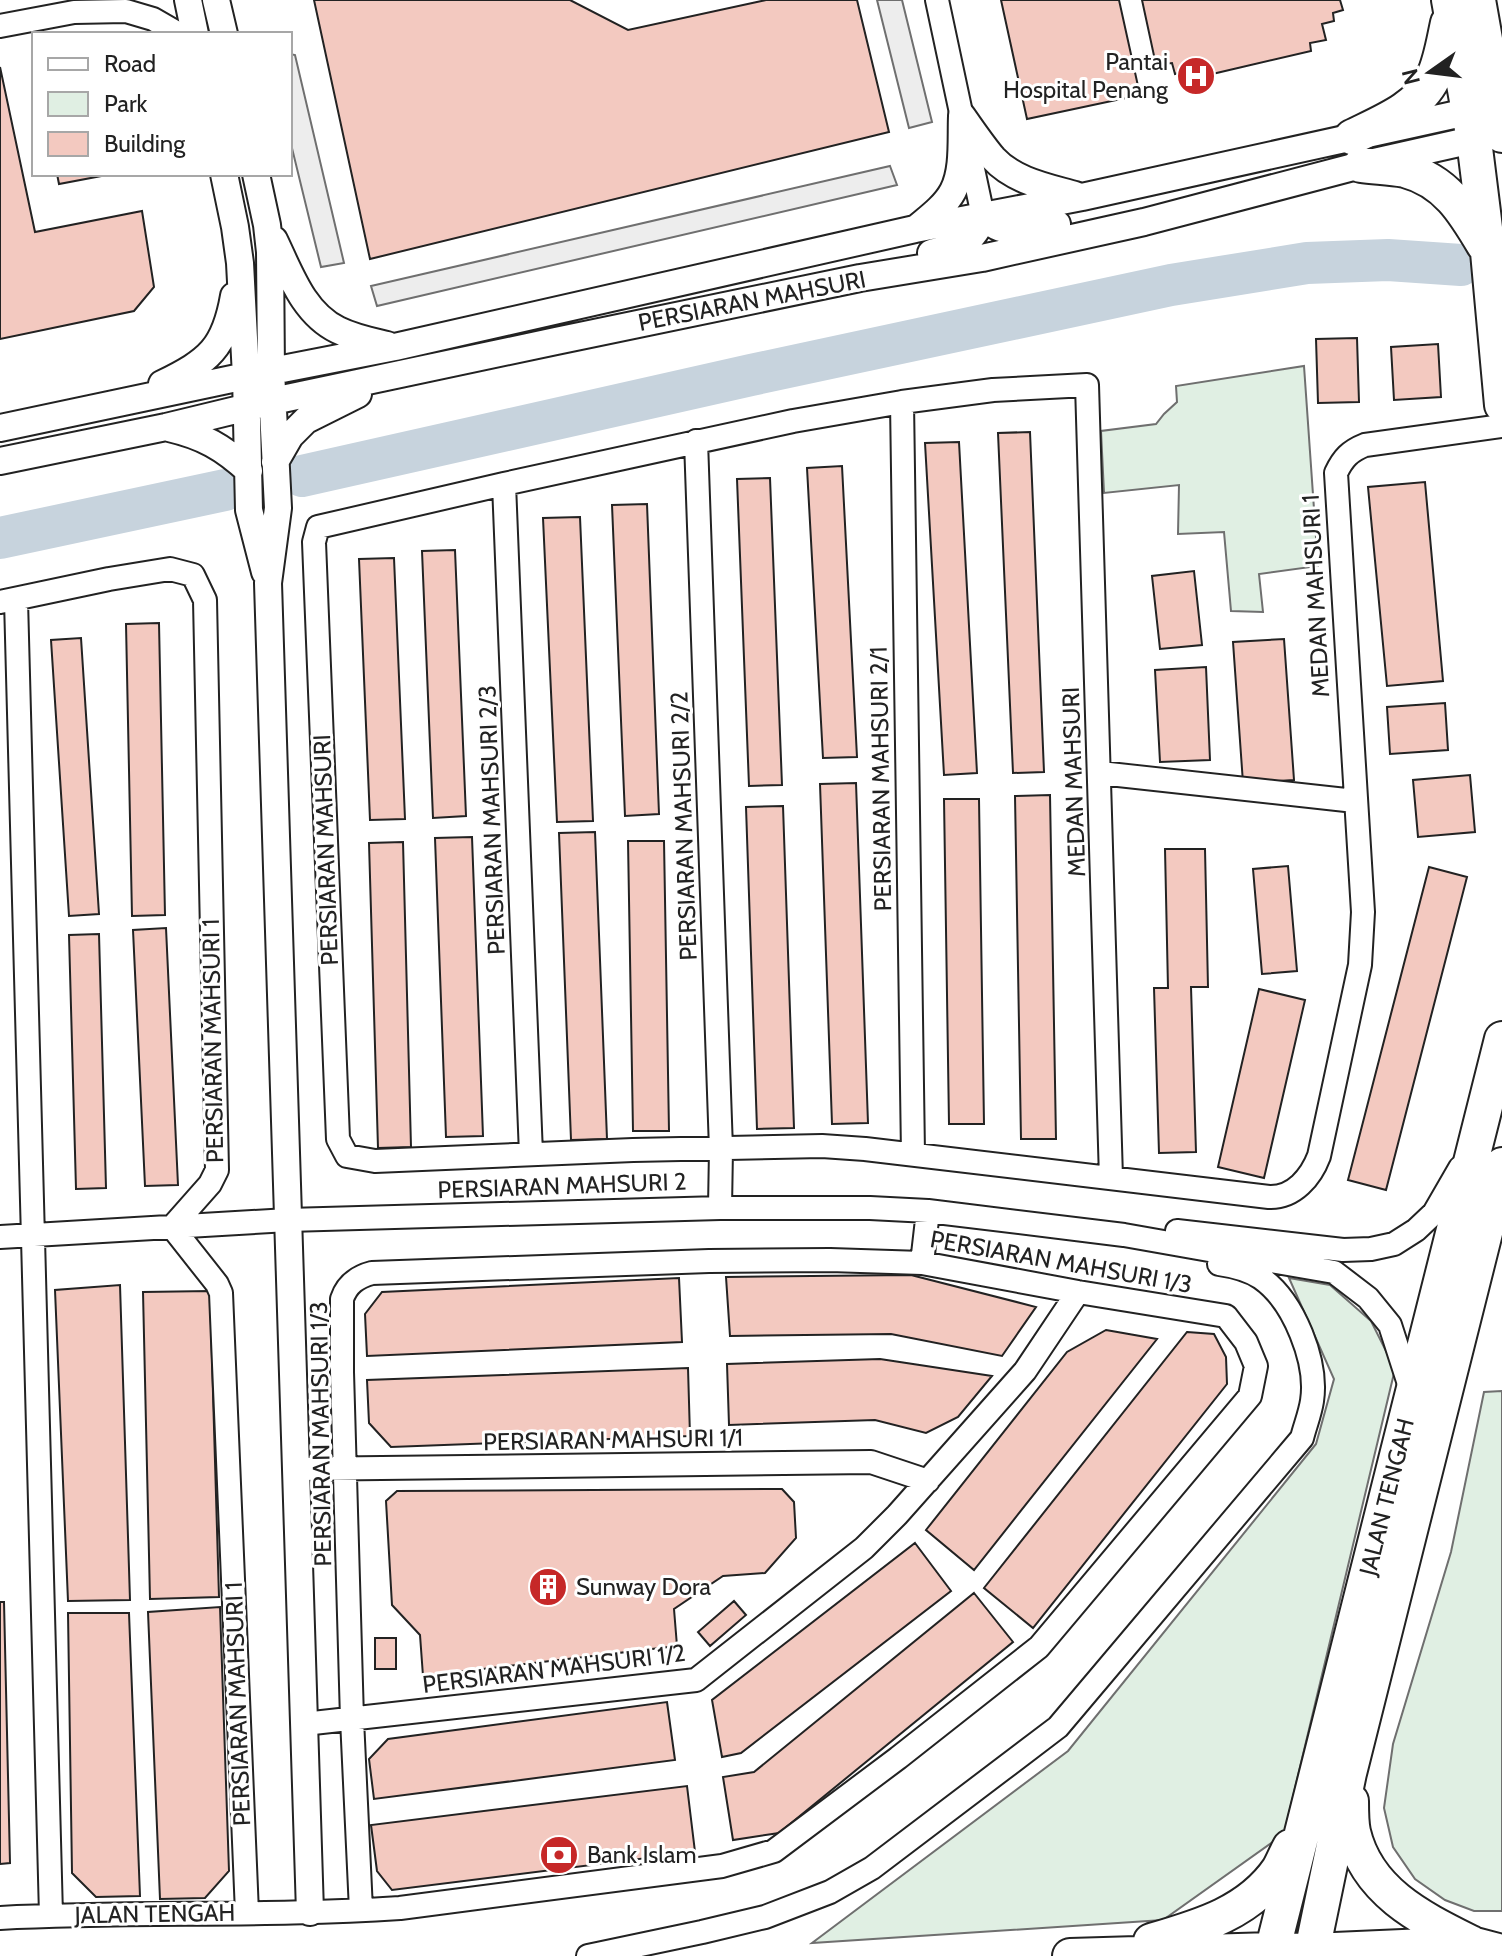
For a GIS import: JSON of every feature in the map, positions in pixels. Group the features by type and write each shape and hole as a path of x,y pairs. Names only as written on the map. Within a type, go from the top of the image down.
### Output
{"main road":[{"path":"1459,4 1489,125 1488,252 1502,405"},
{"path":"1459,4 1433,80 1357,151 1427,178 1453,197 1488,252"},
{"name":"JALAN TENGAH","path":"1272,1953 1502,1039"},
{"name":"JALAN TENGAH","path":"1311,1954 1349,1773 1502,1165"},
{"path":"1349,1773 1353,1831 1363,1861 1377,1881 1418,1917 1486,1948"},
{"path":"1101,1955 1194,1929 1244,1904 1279,1869 1307,1814"},
{"path":"1070,1956 1311,1954 1486,1948"}],"street":[{"path":"74,12 101,0"},
{"path":"188,0 195,32"},
{"path":"216,0 224,32"},
{"path":"897,273 930,253 969,241 983,216 937,0"},
{"path":"0,26 74,12 126,11 153,19 176,32"},
{"path":"962,116 995,160 1012,173 1033,183 1082,197"},
{"path":"915,229 938,210 952,192 960,167 962,116"},
{"name":"PERSIARAN MAHSURI","path":"0,428 395,347 915,229 1489,125"},
{"name":"PERSIARAN MAHSURI","path":"0,461 405,373 860,278 982,258 1144,222 1357,151"},
{"path":"224,176 259,373 273,401 277,521 268,583 310,1912"},
{"path":"256,176 270,252 259,373 246,408 250,516 268,583"},
{"path":"983,216 998,228 1008,231 1106,216 1144,222"},
{"path":"267,225 295,284 318,318 346,334 395,347"},
{"path":"127,402 191,370 218,344 230,317 240,263"},
{"path":"275,462 290,436 306,420 405,373"},
{"name":"MEDAN MAHSURI","path":"902,402 993,390 1087,385 1111,1178"},
{"path":"504,484 793,421 902,402"},
{"name":"PERSIARAN MAHSURI 2/1","path":"902,402 913,1154"},
{"name":"MEDAN MAHSURI 1","path":"1111,1178 1269,1197 1285,1196 1309,1178 1319,1156 1360,965 1363,912 1336,473 1342,460 1352,450 1365,445 1502,426"},
{"path":"166,427 219,446 249,471"},
{"name":"PERSIARAN MAHSURI 2/2","path":"696,441 721,1149 720,1208"},
{"name":"PERSIARAN MAHSURI","path":"504,484 318,527 314,542 338,1139 347,1156 375,1161 531,1154"},
{"name":"PERSIARAN MAHSURI 2/3","path":"504,484 531,1154"},
{"name":"PERSIARAN MAHSURI 1","path":"8,601 170,569 193,575 205,600 217,1170 210,1184 172,1227 221,1293 247,1913"},
{"path":"8,601 33,1235 51,1915"},
{"path":"1100,773 1355,801"},
{"path":"1124,1235 1179,1231 1343,1250 1394,1244 1416,1230 1434,1213 1477,1137"},
{"path":"531,1154 822,1146 1111,1178"},
{"name":"PERSIARAN MAHSURI 2","path":"0,1237 288,1220 720,1208 928,1211 1124,1235"},
{"path":"922,1263 928,1211"},
{"path":"1124,1235 1334,1272 1368,1298 1390,1325 1413,1395"},
{"path":"588,1956 765,1917 830,1892 872,1868 1058,1727 1302,1438 1312,1400 1310,1362 1298,1325 1277,1295 1261,1279 1234,1266 1168,1256 1124,1235"},
{"name":"PERSIARAN MAHSURI 1/3","path":"310,1912 361,1910 400,1908 722,1866 774,1851 1039,1647 1250,1396 1256,1366 1246,1342 1226,1316 922,1263 709,1261 372,1273 360,1277 345,1289 342,1299 342,1372 361,1910"},
{"name":"PERSIARAN MAHSURI 1/2","path":"304,1724 696,1680 864,1548 897,1515 1025,1371 1078,1292"},
{"name":"PERSIARAN MAHSURI 1/1","path":"296,1469 871,1462 928,1481"},
{"name":"JALAN TENGAH","path":"0,1918 310,1912"}],"green space":[{"path":"1304,366 1318,566 1259,574 1263,612 1231,611 1224,532 1178,534 1179,485 1104,493 1101,431 1156,424 1177,402 1176,386"},
{"path":"1289,1278 1330,1285 1371,1321 1395,1369 1284,1834 1163,1920 812,1943 1068,1751 1316,1444 1334,1379"},
{"path":"1502,1391 1502,1911 1474,1911 1445,1900 1415,1879 1393,1847 1384,1808 1393,1744 1451,1552 1484,1392"}],"shaded area":[{"path":"877,0 902,0 932,122 909,128"},
{"path":"292,54 295,55 344,263 321,267 292,148"},
{"path":"890,166 897,185 377,306 371,286"}],"building":[{"path":"314,0 570,0 628,30 766,0 857,0 889,132 370,259"},
{"path":"1001,0 1119,0 1140,95 1027,119"},
{"path":"1142,0 1340,0 1343,10 1333,13 1334,21 1322,24 1326,40 1310,43 1311,51 1208,75 1206,67 1175,74 1172,63 1156,65"},
{"path":"0,67 35,232 142,211 154,287 134,311 0,339"},
{"path":"57,176 101,176 59,184"},
{"path":"1357,338 1359,402 1318,403 1316,339"},
{"path":"1438,344 1441,397 1394,400 1391,347"},
{"path":"1030,432 1044,772 1013,773 998,433"},
{"path":"959,442 977,773 944,775 925,443"},
{"path":"842,466 857,757 823,758 807,468"},
{"path":"770,478 782,785 749,786 737,479"},
{"path":"1425,482 1443,681 1387,686 1368,487"},
{"path":"647,504 659,814 625,816 612,505"},
{"path":"580,517 593,821 557,822 543,518"},
{"path":"455,550 466,816 433,818 422,551"},
{"path":"394,558 405,819 370,820 359,559"},
{"path":"1194,571 1202,645 1160,649 1152,576"},
{"path":"159,623 165,915 132,916 126,624"},
{"path":"81,638 99,914 69,916 51,640"},
{"path":"1284,639 1294,780 1243,783 1233,642"},
{"path":"1206,667 1210,760 1160,762 1155,670"},
{"path":"1445,703 1448,750 1390,754 1387,707"},
{"path":"1470,775 1475,832 1418,837 1413,780"},
{"path":"856,783 868,1123 832,1124 820,784"},
{"path":"1050,795 1056,1139 1021,1139 1015,796"},
{"path":"944,799 979,799 984,1124 949,1124"},
{"path":"783,806 794,1128 757,1129 746,807"},
{"path":"595,832 607,1139 571,1140 559,833"},
{"path":"472,837 483,1136 446,1137 435,838"},
{"path":"628,841 664,841 669,1131 633,1131"},
{"path":"403,842 411,1147 378,1148 369,843"},
{"path":"1165,849 1205,849 1208,987 1191,987 1196,1152 1159,1153 1154,988 1168,988"},
{"path":"1288,866 1297,971 1262,974 1253,869"},
{"path":"1429,867 1467,877 1386,1190 1348,1180"},
{"path":"166,928 178,1185 145,1186 133,930"},
{"path":"99,934 106,1188 76,1189 69,935"},
{"path":"1259,989 1305,1000 1264,1178 1218,1167"},
{"path":"911,1275 1036,1307 1002,1356 891,1334 730,1336 726,1277"},
{"path":"679,1278 682,1342 367,1356 365,1314 382,1292"},
{"path":"120,1285 130,1600 68,1601 55,1290"},
{"path":"210,1291 219,1597 150,1599 143,1292"},
{"path":"1106,1330 1157,1339 974,1570 926,1530 1067,1352"},
{"path":"1187,1332 1214,1334 1226,1357 1227,1384 1033,1628 984,1588"},
{"path":"880,1359 992,1376 958,1417 926,1433 875,1420 729,1425 727,1364"},
{"path":"688,1368 690,1436 391,1447 369,1423 367,1380"},
{"name":"Sunway Dora","path":"782,1489 794,1502 796,1538 765,1573 723,1576 674,1609 677,1646 423,1676 420,1635 392,1605 386,1501 397,1491"},
{"path":"915,1543 951,1591 741,1753 722,1757 712,1700"},
{"path":"974,1593 1013,1642 779,1833 733,1840 723,1777 754,1772"},
{"path":"734,1601 746,1615 710,1646 698,1632"},
{"path":"0,1602 4,1602 10,1863 0,1864"},
{"path":"220,1607 229,1871 205,1898 160,1899 148,1612"},
{"path":"68,1613 129,1613 140,1896 96,1897 72,1873"},
{"path":"375,1638 396,1638 396,1669 375,1669"},
{"path":"667,1702 675,1760 374,1799 369,1759 388,1739"},
{"path":"687,1786 695,1852 392,1890 377,1871 371,1825"}],"waterway":[{"path":"302,476 1171,285 1307,263 1388,260 1461,265"},
{"path":"0,538 225,490"}],"place":[{"name":"Pantai Hospital Penang","path":"1196,76"},
{"name":"Sunway Dora","path":"548,1587"},
{"name":"Bank Islam","path":"559,1855"}]}
